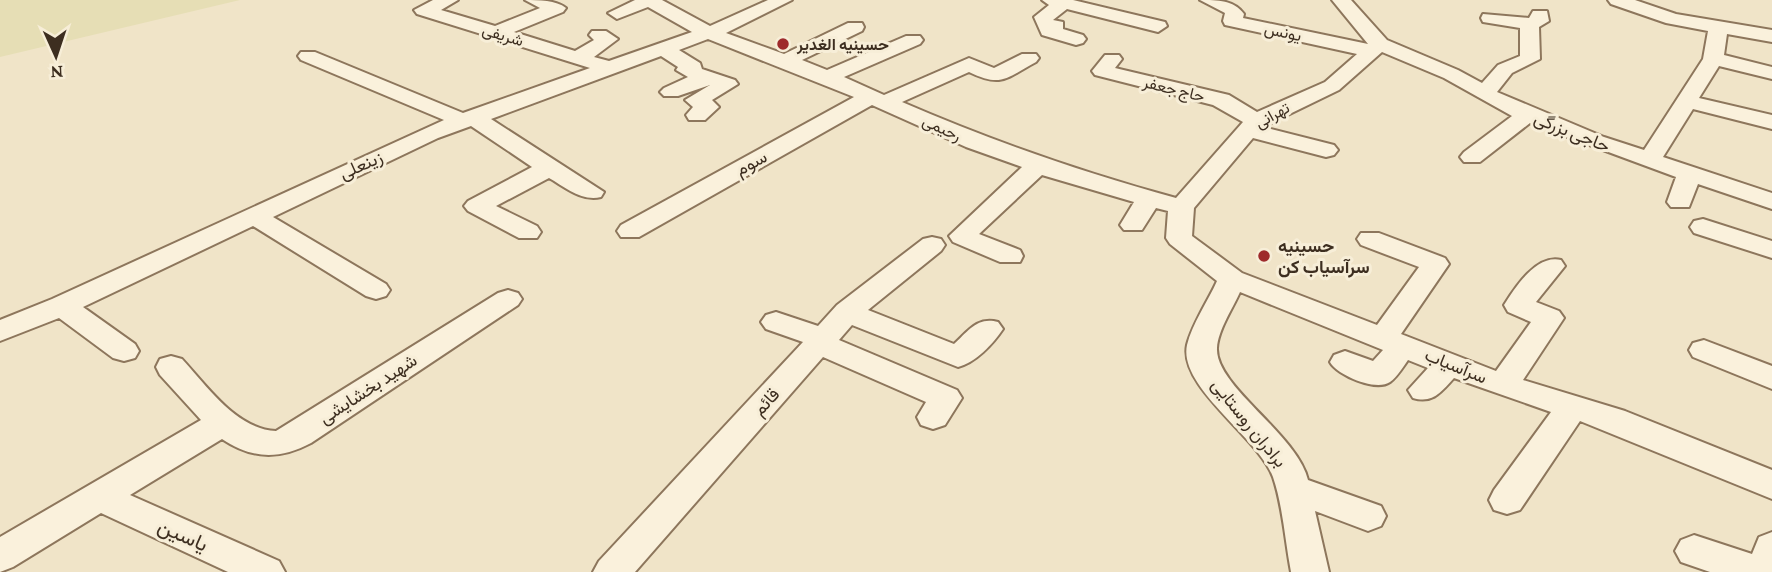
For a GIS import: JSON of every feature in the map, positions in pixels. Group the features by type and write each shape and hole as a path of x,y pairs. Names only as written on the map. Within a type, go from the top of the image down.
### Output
{"street":[{"name":"شریفی","path":"449,0 423,10 609,68"},
{"path":"496,33 557,8 534,0"},
{"name":"زینعلی","path":"0,331 62,306 252,215 467,118 709,33 783,0"},
{"name":"یونس","path":"1209,0 1232,9 1235,14 1232,21 1376,48"},
{"path":"1341,0 1376,48"},
{"path":"1617,0 1673,19 1772,36"},
{"path":"617,13 653,1"},
{"name":"رحیمی","path":"653,1 709,33 880,99 987,157 1038,165 1181,207"},
{"path":"1076,38 1049,31 1056,26 1044,23 1043,17 1058,2 1158,26 1141,39"},
{"path":"1454,105 1480,91 1505,69 1530,59 1535,16 1490,18"},
{"path":"785,61 855,27"},
{"path":"1649,161 1713,58 1718,28"},
{"path":"578,58 608,39 599,35"},
{"path":"828,77 912,40"},
{"name":"حاجی بزرگی","path":"1376,48 1528,114 1649,161 1772,201"},
{"name":"تهرانی","path":"1181,207 1252,125 1332,86 1376,48"},
{"path":"663,49 694,67 686,70 728,84 696,100 708,107 697,115"},
{"path":"307,56 467,118 592,192"},
{"name":"سوم","path":"629,230 813,129 880,99 914,86 924,86 969,64 994,76 1029,58"},
{"path":"1713,58 1772,73"},
{"name":"حاج جعفر","path":"1112,59 1102,71 1221,100 1252,125"},
{"path":"671,92 706,76"},
{"path":"939,79 964,89"},
{"path":"1686,101 1772,122"},
{"path":"1472,157 1528,114"},
{"path":"789,117 813,129"},
{"path":"1252,125 1326,149"},
{"path":"1010,256 962,236 1038,165"},
{"path":"528,232 477,206 549,168"},
{"path":"1679,202 1689,175"},
{"path":"1133,225 1149,198"},
{"name":"سرآسیاب","path":"1181,207 1179,238 1198,256 1232,279 1503,385 1613,419 1772,485"},
{"path":"252,215 376,290"},
{"path":"1703,227 1772,250"},
{"path":"1345,362 1378,375 1435,264 1370,240"},
{"name":"قائم","path":"612,572 847,312 932,245"},
{"path":"1503,385 1549,318 1518,305 1551,266"},
{"name":"برادران روستایی","path":"1232,279 1202,345 1203,364 1220,390 1264,438 1289,473 1310,572"},
{"name":"شهید بخشایشی","path":"171,367 224,422 255,443 277,445 299,434 508,299"},
{"path":"62,306 124,351"},
{"path":"847,312 958,357 988,329"},
{"path":"776,322 946,398 933,417"},
{"path":"1704,350 1772,378"},
{"path":"1424,390 1450,364"},
{"path":"1507,500 1572,407"},
{"path":"0,556 224,422"},
{"path":"1294,489 1368,516"},
{"name":"یاسین","path":"99,497 266,572"},
{"path":"1766,572 1772,548"},
{"path":"1694,551 1758,572"}],"shaded area":[{"path":"0,0 240,0 0,57"}],"place":[{"name":"حسینیه الغدیر","path":"783,44"},
{"name":"حسینیه سرآسیاب کن","path":"1264,256"}]}
